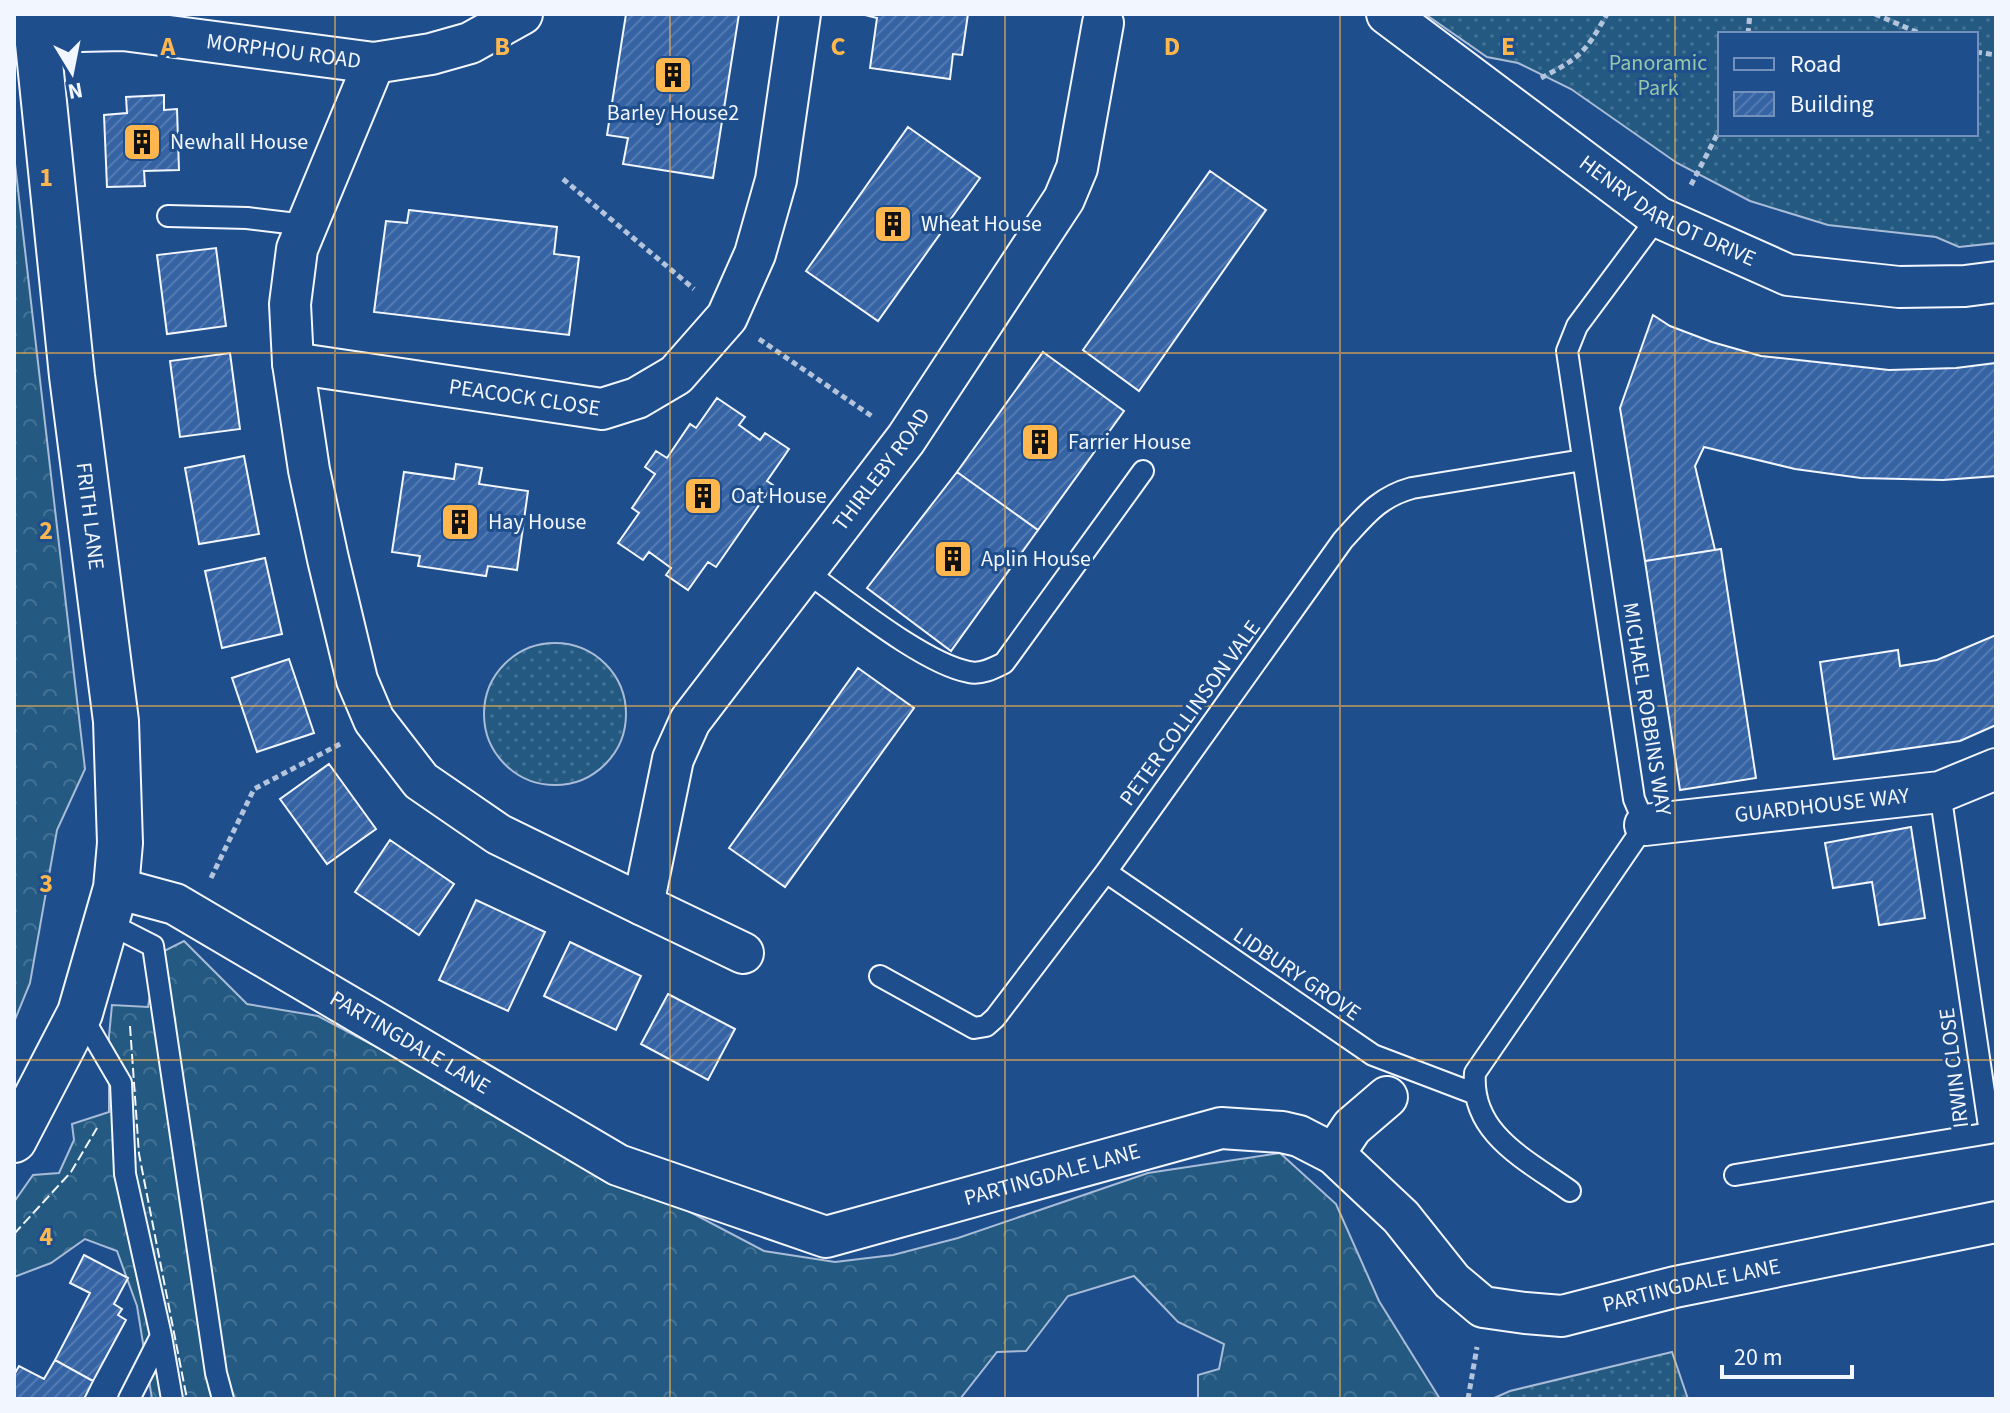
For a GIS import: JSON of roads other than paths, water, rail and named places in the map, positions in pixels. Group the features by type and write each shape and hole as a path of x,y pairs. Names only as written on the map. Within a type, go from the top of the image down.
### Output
{"street":[{"name":"MORPHOU ROAD","path":"36,23 123,30 374,63 431,54 470,43 522,14"},
{"name":"PEACOCK CLOSE","path":"293,363 602,409 637,398 676,375 727,317 755,254 776,180 800,14"},
{"name":"HENRY DARLOT DRIVE","path":"1387,14 1658,217 1788,275 1899,287 1996,282"},
{"name":"FRITH LANE","path":"14,1140 80,1013 112,905 121,801 116,721 72,376 36,23"},
{"name":"THIRLEBY ROAD","path":"643,905 673,759 690,721 906,439 1064,199 1077,168 1103,23"},
{"path":"374,63 305,225 297,249 290,304 293,363 309,470 357,680 378,724 421,781 498,834 743,953"},
{"name":"GUARDHOUSE WAY","path":"1645,825 1940,792 1996,769"},
{"name":"PARTINGDALE LANE","path":"112,905 175,904 618,1165 826,1237 1221,1128 1282,1132 1299,1136 1334,1154 1367,1182 1401,1217 1452,1281 1483,1307 1562,1316 1675,1287 1996,1222"},
{"path":"1334,1154 1352,1127 1387,1097"}],"lane":[{"path":"168,216 247,218 305,225"},
{"name":"MICHAEL ROBBINS WAY","path":"1473,1093 1475,1073 1645,825 1634,799 1567,351 1577,326 1658,217"},
{"name":"PETER COLLINSON VALE","path":"880,976 974,1028 986,1026 1106,872 1343,540 1370,511 1390,494 1412,488 1583,460"},
{"path":"805,571 944,664 972,673 991,670 1004,663 1143,471"},
{"name":"IRWIN CLOSE","path":"1735,1175 1990,1133 1940,792"},
{"name":"LIDBURY GROVE","path":"1106,872 1373,1055 1473,1093"},
{"path":"112,905 153,946 216,1373 223,1399"},
{"path":"80,1013 121,1083 125,1174 172,1399"},
{"path":"1473,1093 1485,1123 1496,1137 1570,1191"},
{"path":"129,1399 161,1336"}],"place":[{"name":"Barley House2","path":"673,75"},
{"name":"Newhall House","path":"142,142"},
{"name":"Wheat House","path":"893,224"},
{"name":"Farrier House","path":"1040,442"},
{"name":"Oat House","path":"703,496"},
{"name":"Hay House","path":"460,522"},
{"name":"Aplin House","path":"953,559"}],"park label":[{"name":"Panoramic Park","path":"1658,76"}]}
